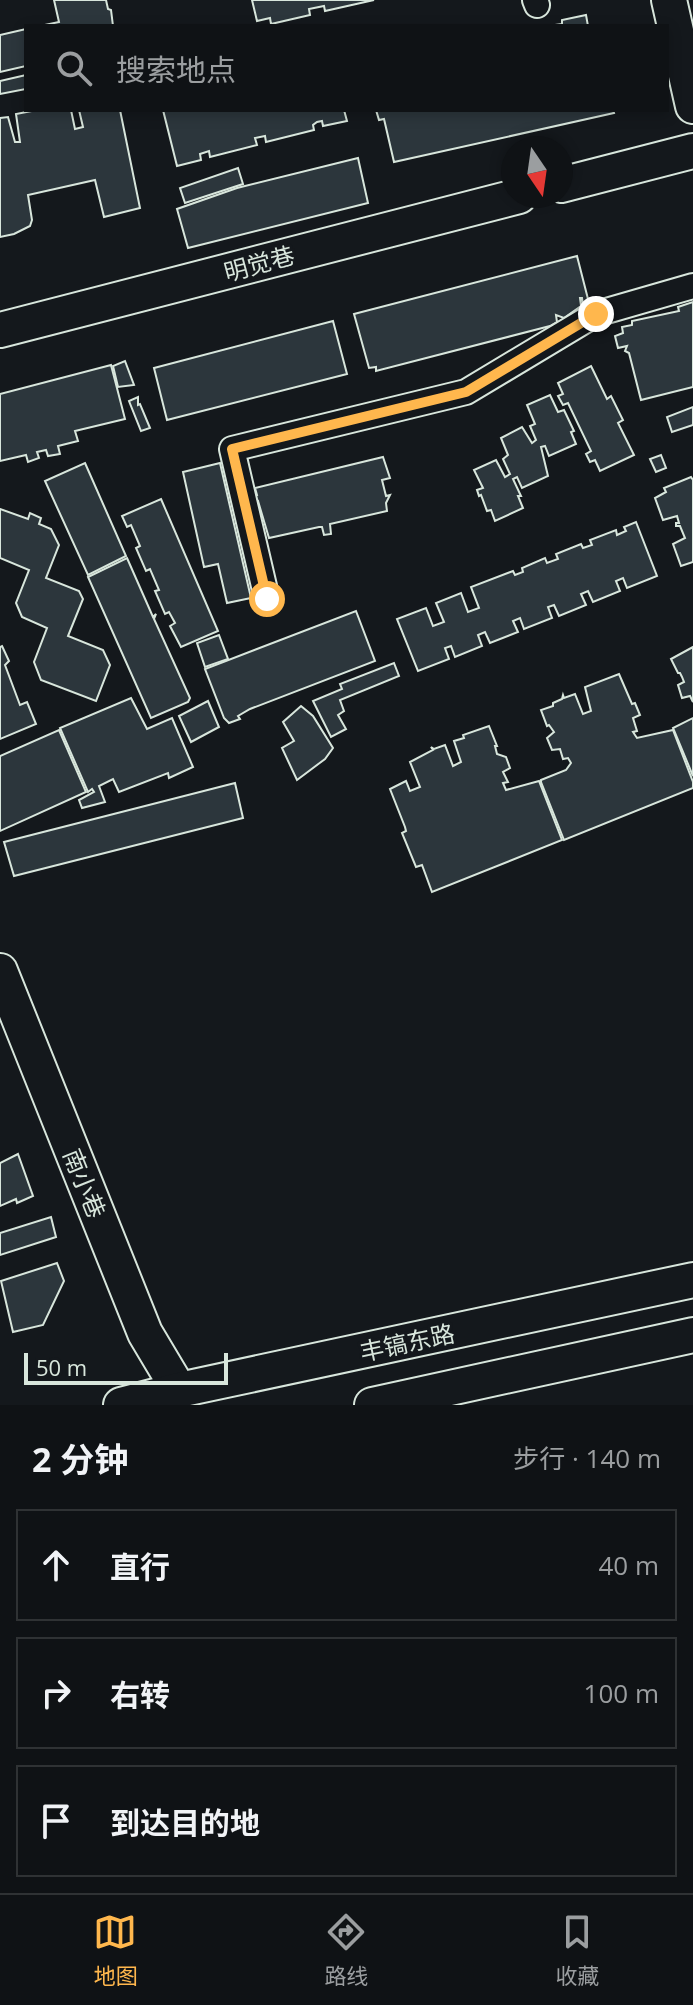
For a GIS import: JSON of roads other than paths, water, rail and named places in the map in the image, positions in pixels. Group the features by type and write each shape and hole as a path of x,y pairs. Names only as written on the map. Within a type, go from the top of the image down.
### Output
{"street":[{"path":"669,0 693,106"},
{"path":"573,182 693,151"},
{"name":"明觉巷","path":"0,330 501,201"},
{"path":"267,599 232,449 466,392 596,314 693,286"},
{"name":"南小巷","path":"0,971 145,1333 179,1390"},
{"name":"丰镐东路","path":"121,1405 693,1280"},
{"path":"372,1405 693,1335"}]}
